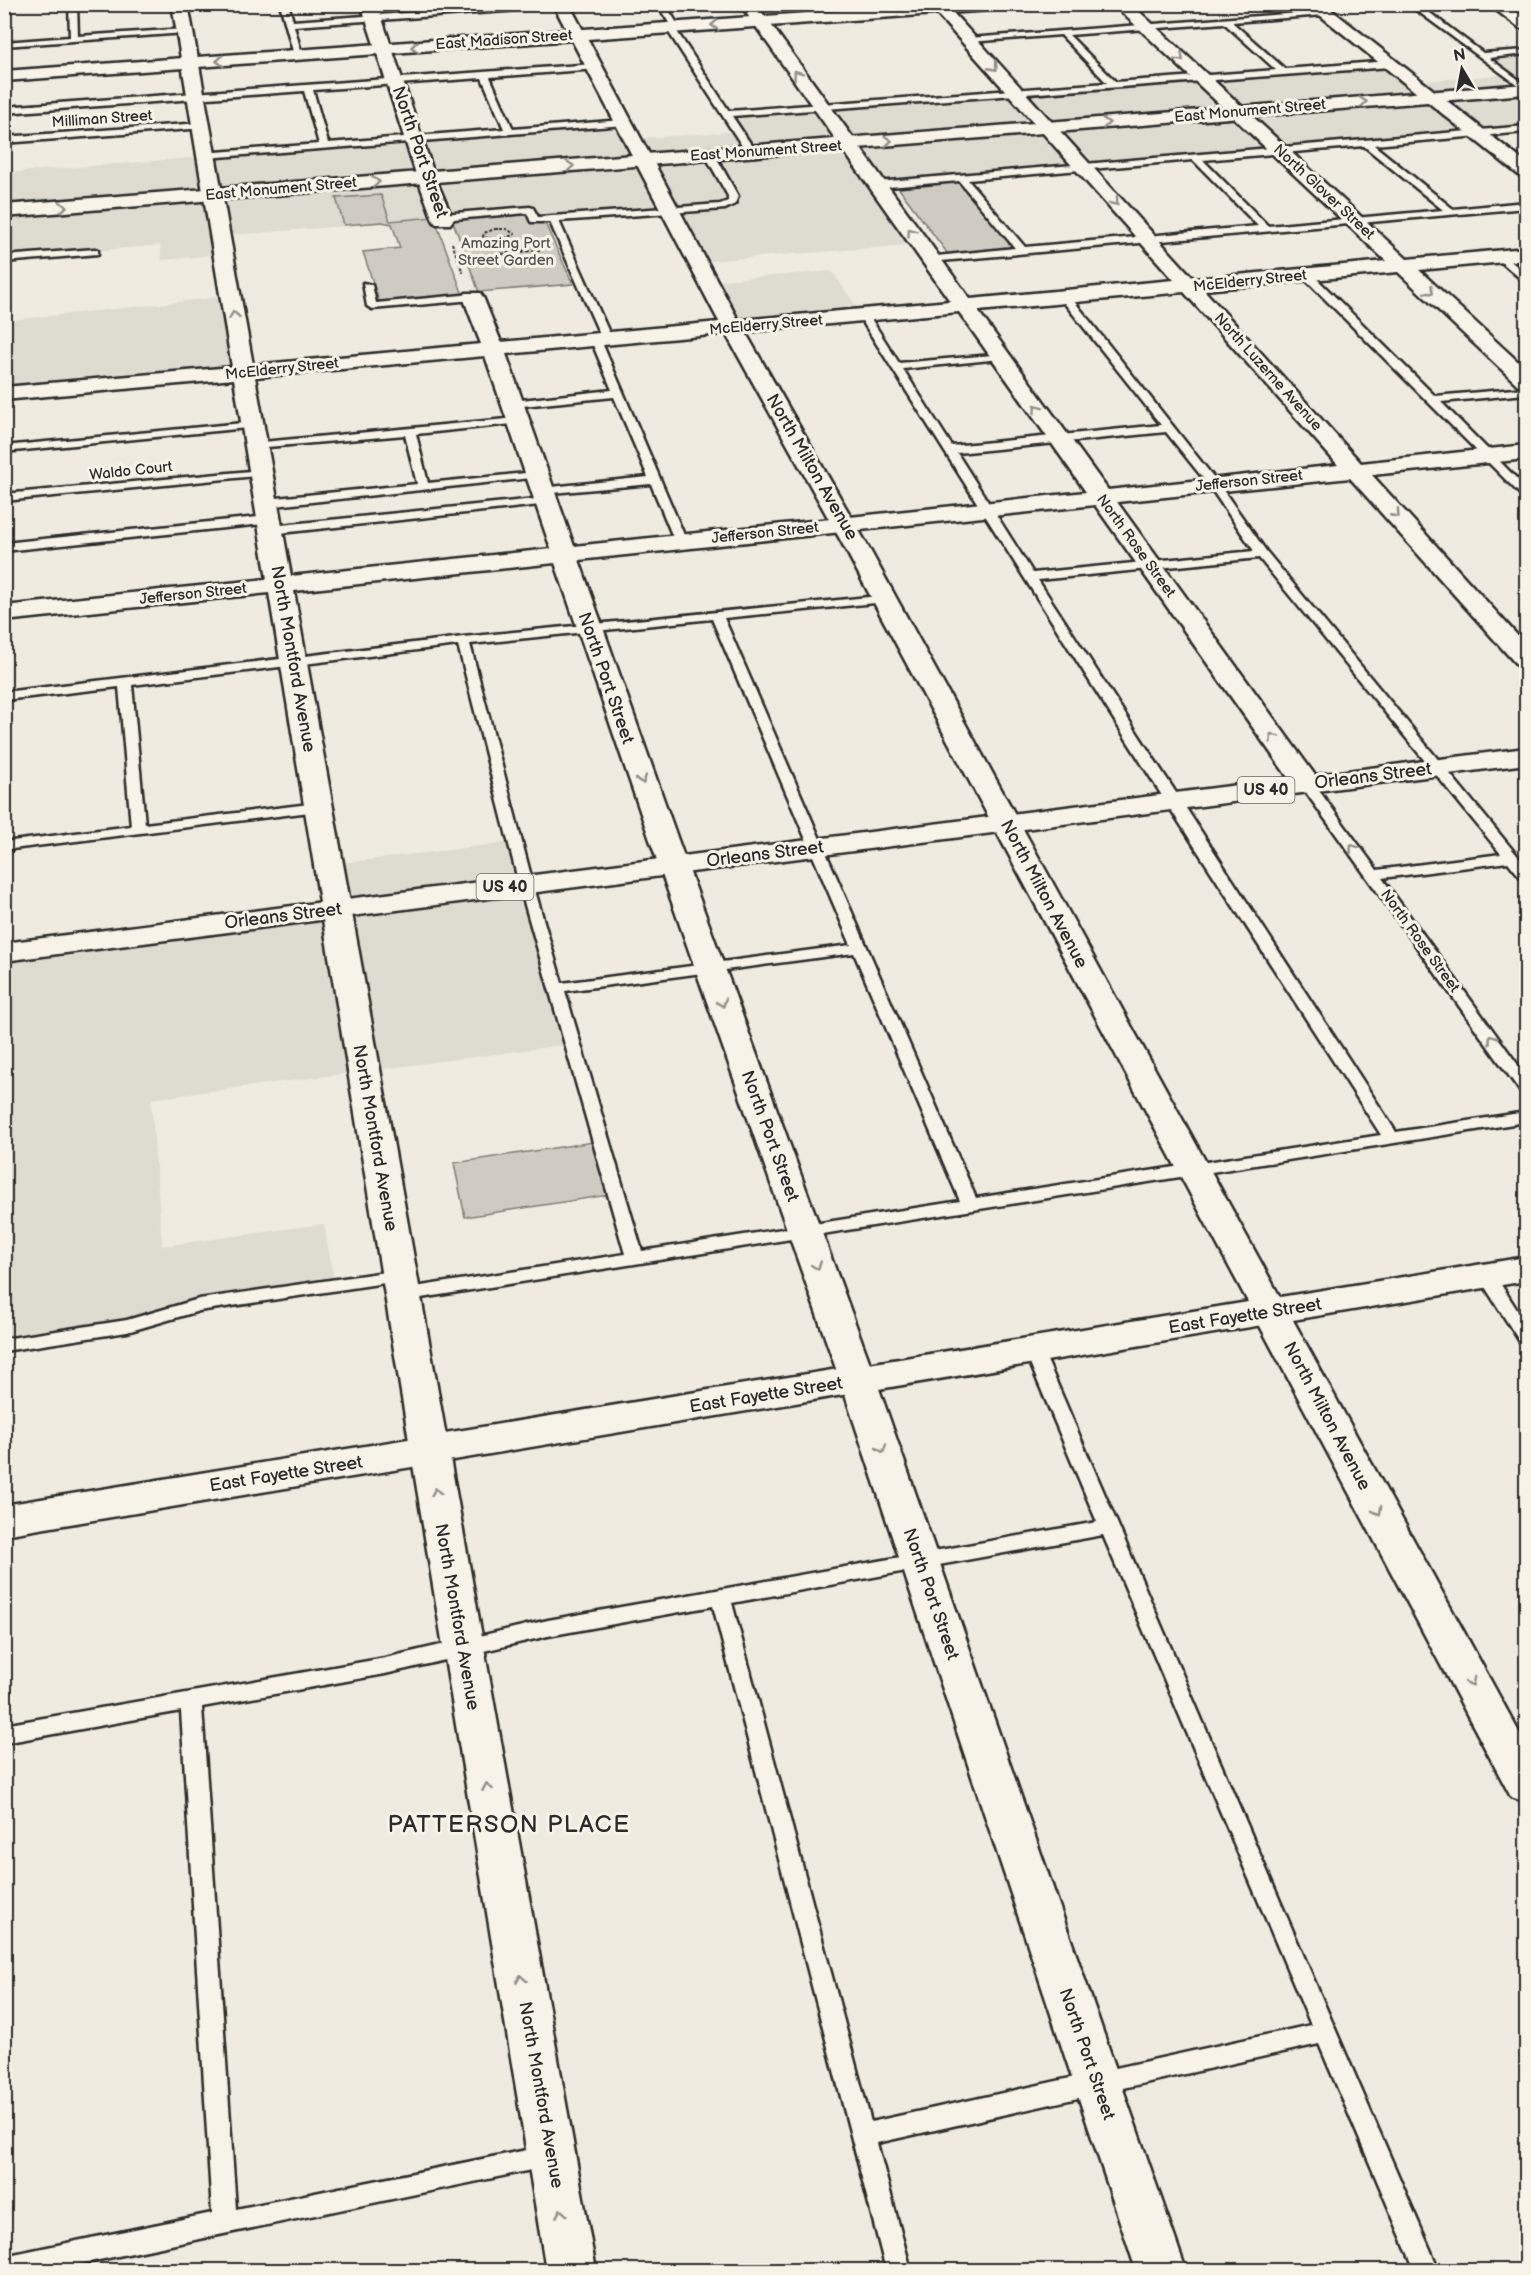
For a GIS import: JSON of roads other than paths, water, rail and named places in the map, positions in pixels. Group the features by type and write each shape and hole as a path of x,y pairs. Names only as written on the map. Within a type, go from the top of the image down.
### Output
{"street":[{"name":"North Montford Avenue","path":"180,4 571,2271"},
{"name":"East Madison Street","path":"4,76 673,28 754,13 1004,4"},
{"name":"North Glover Street","path":"1121,4 1527,380"},
{"path":"1496,4 1527,25"},
{"name":"North Milton Avenue","path":"561,5 732,328 885,598 1527,1784"},
{"name":"North Luzerne Avenue","path":"938,7 1527,660"},
{"path":"1319,9 1527,172"},
{"name":"North Port Street","path":"371,11 442,219"},
{"name":"North Rose Street","path":"754,13 1307,784"},
{"name":"East Monument Street","path":"4,212 1526,89"},
{"name":"McElderry Street","path":"4,394 601,338 965,308 1527,254"},
{"name":"North Port Street","path":"473,297 493,348 673,866 858,1380 1161,2271"},
{"name":"Jefferson Street","path":"4,614 1527,452"},
{"name":"Orleans Street","path":"4,952 1527,756"},
{"name":"East Fayette Street","path":"4,1520 1527,1269"}],"lane":[{"path":"73,4 75,39"},
{"path":"284,4 298,55"},
{"path":"661,4 673,28 751,152"},
{"path":"1413,5 1431,4"},
{"path":"290,24 371,11 561,5"},
{"path":"1413,5 1526,89"},
{"path":"969,40 1225,20 1319,9"},
{"path":"1225,20 1283,72"},
{"path":"4,44 185,31"},
{"path":"1063,33 1114,85"},
{"path":"1481,56 1527,52"},
{"path":"726,114 1390,64"},
{"path":"4,110 594,67"},
{"path":"485,75 510,132"},
{"path":"308,88 324,146"},
{"path":"206,155 622,123"},
{"name":"Milliman Street","path":"4,140 201,126"},
{"path":"878,185 1527,129"},
{"path":"1365,142 1450,212"},
{"path":"442,219 530,210 534,220 722,207 732,202 733,196 710,155"},
{"path":"1195,157 1265,228"},
{"path":"962,178 1022,250"},
{"path":"930,259 1527,205"},
{"path":"553,219 601,338 618,393 681,542"},
{"path":"4,259 95,252"},
{"path":"1502,257 1527,278"},
{"path":"1307,275 1527,494"},
{"path":"367,285 372,306 473,297"},
{"path":"1066,298 1167,429 1214,485 1262,554 1527,874"},
{"path":"864,316 1173,802 1391,1138"},
{"path":"896,366 1000,356"},
{"path":"1432,400 1527,392"},
{"path":"4,449 255,435 410,431 618,393"},
{"path":"949,450 1167,429"},
{"path":"410,431 423,486"},
{"name":"Waldo Court","path":"4,498 261,473"},
{"path":"4,547 541,489 655,480"},
{"path":"269,518 423,486 541,489"},
{"path":"1030,577 1262,554"},
{"path":"4,696 463,642 885,598"},
{"path":"717,617 970,1204"},
{"path":"463,642 526,885 635,1257"},
{"path":"125,682 138,829"},
{"name":"North Rose Street","path":"1307,784 1527,1087"},
{"path":"4,846 318,807"},
{"path":"1373,875 1512,857"},
{"path":"556,988 860,948"},
{"path":"4,1345 127,1326 199,1305 400,1285 635,1257 1527,1117"},
{"path":"1486,1276 1527,1338"},
{"path":"1034,1351 1427,2271"},
{"path":"4,1734 385,1666 548,1628 1109,1527"},
{"path":"721,1597 898,2271"},
{"path":"191,1701 225,2224"},
{"path":"863,2135 1326,2032"},
{"path":"4,2268 551,2156"}],"district":[{"name":"PATTERSON PLACE","path":"509,1824"}],"park label":[{"name":"Amazing Port Street Garden","path":"506,252"}]}
